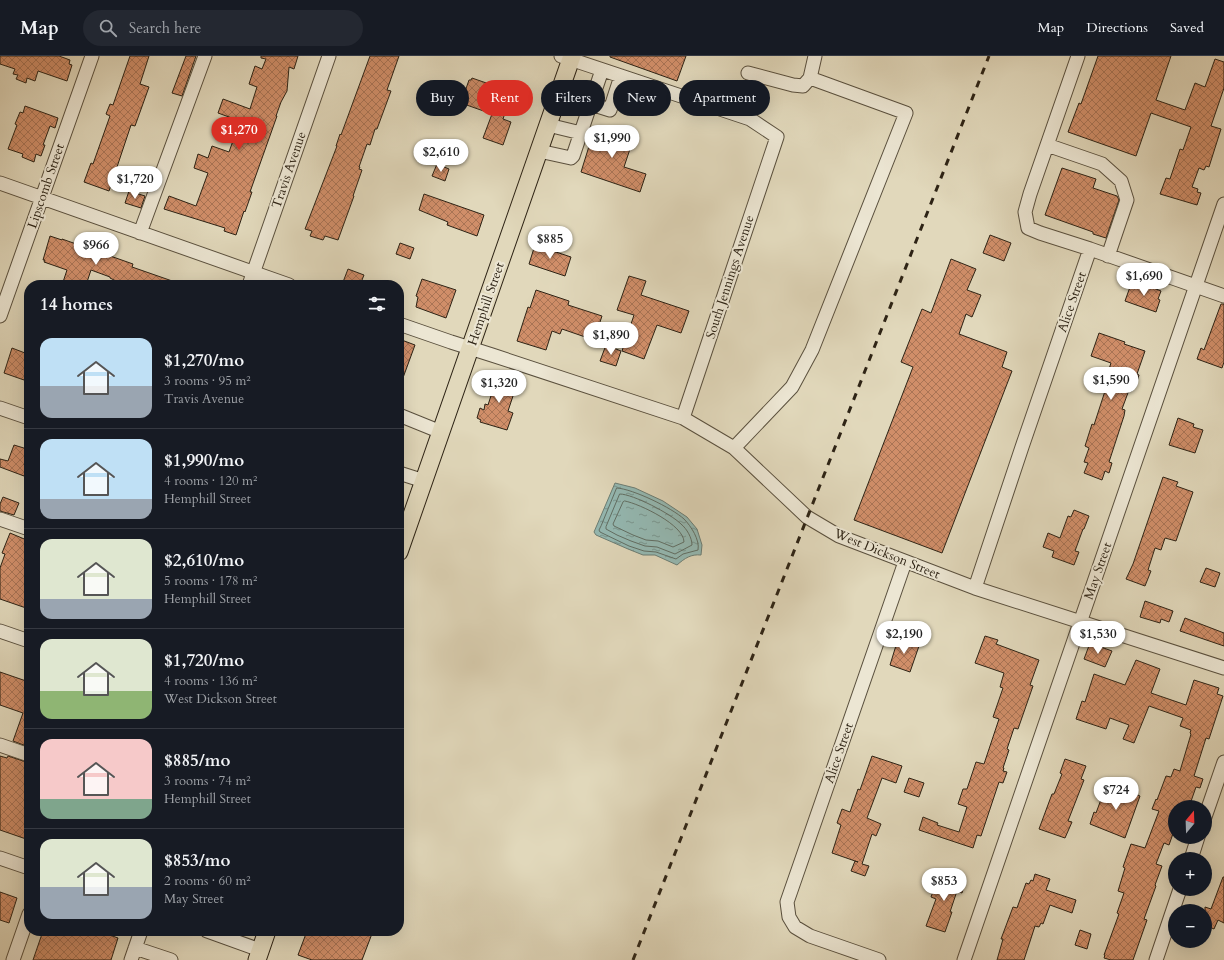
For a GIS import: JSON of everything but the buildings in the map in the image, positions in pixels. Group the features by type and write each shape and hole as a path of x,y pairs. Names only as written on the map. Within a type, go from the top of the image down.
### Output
{"main road":[{"name":"Hemphill Street","path":"404,537 548,125 568,57"},
{"path":"258,955 265,936"}],"street":[{"name":"Lipscomb Street","path":"0,316 3,297 42,198 92,56"},
{"path":"140,233 205,56"},
{"name":"Travis Avenue","path":"251,280 329,56"},
{"path":"748,73 802,86 810,78 815,56"},
{"path":"1078,56 1030,194 1025,212 1028,228 1224,296"},
{"path":"568,57 621,76 610,110 605,108"},
{"path":"599,80 602,70"},
{"name":"South Jennings Avenue","path":"621,76 750,119 777,137 683,418"},
{"path":"734,448 792,387 812,350 906,113 810,78"},
{"path":"539,151 571,158 587,116"},
{"path":"548,125 581,133"},
{"path":"1047,145 1102,164 1121,182 1127,200 1108,256"},
{"path":"0,183 276,280"},
{"name":"May Street","path":"964,960 1224,204"},
{"name":"Alice Street","path":"975,588 1090,249"},
{"name":"West Dickson Street","path":"404,326 683,418 734,448 807,517 839,536 975,588 1224,668"},
{"path":"0,408 24,416"},
{"path":"404,417 441,432"},
{"path":"404,475 424,481"},
{"path":"0,519 24,527"},
{"name":"Alice Street","path":"879,960 810,936 795,927 789,917 787,902 904,562"},
{"path":"0,630 24,639"},
{"path":"0,745 24,753"},
{"path":"1211,800 1224,762"},
{"path":"0,858 24,866"},
{"path":"1156,960 1178,896"},
{"path":"13,960 24,928"},
{"path":"139,936 133,954 171,960"},
{"path":"218,936 258,955"}],"water":[{"path":"615,483 635,488 663,501 687,517 697,529 702,545 701,555 688,557 677,565 655,555 643,555 596,535 594,532"}],"railway":[{"path":"633,960 989,56"}]}
